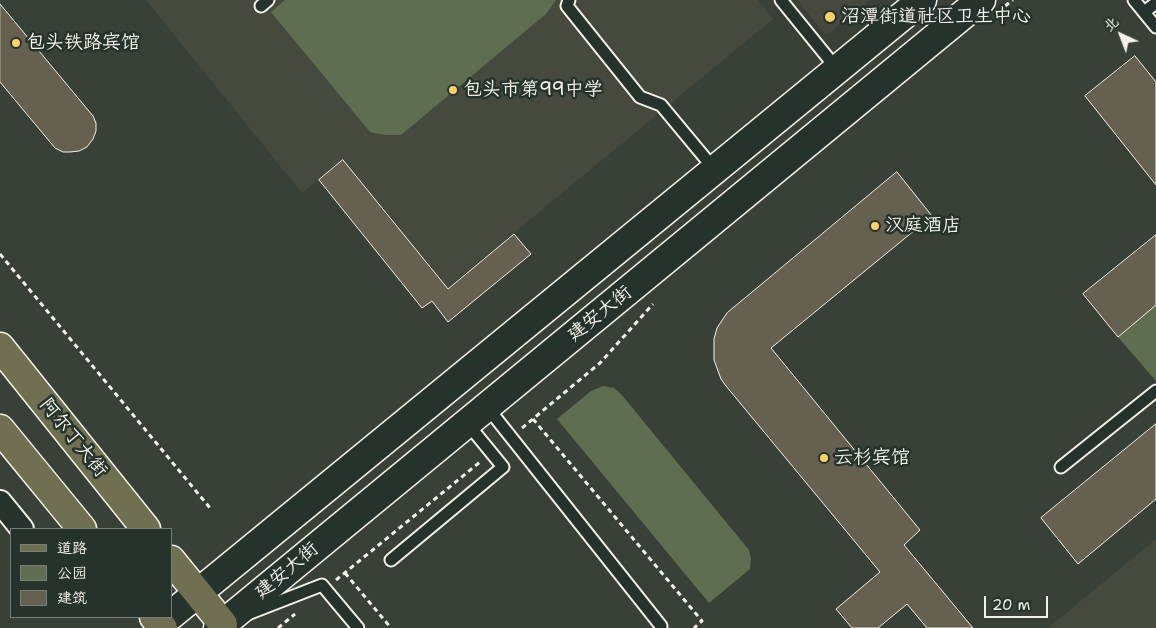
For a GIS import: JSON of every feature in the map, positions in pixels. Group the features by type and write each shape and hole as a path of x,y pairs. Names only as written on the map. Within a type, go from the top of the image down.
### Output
{"main road":[{"name":"建安大街","path":"172,614 922,0"},
{"name":"建安大街","path":"220,626 477,415 993,3"},
{"name":"阿尔丁大街","path":"0,347 145,528"},
{"path":"0,429 81,528"},
{"path":"172,561 220,626"}],"street":[{"path":"0,502 21,528"}],"lane":[{"path":"569,0 567,6 640,97 661,105 715,170"},
{"path":"781,0 837,69"},
{"path":"1134,0 1156,27"},
{"path":"1144,12 1156,3"},
{"path":"1061,467 1156,391"},
{"path":"477,415 511,436 661,626"},
{"path":"392,560 503,467 492,452 477,415"},
{"path":"220,626 322,585 358,628"}],"path":[{"path":"993,3 1012,0"},
{"path":"0,254 210,508"},
{"path":"511,436 600,363 656,300"},
{"path":"533,419 702,621 694,628"},
{"path":"278,628 492,452"},
{"path":"345,572 391,628"}],"shaded area":[{"name":"包头市第99中学","path":"146,0 758,0 773,19 447,288 344,160 302,193"},
{"name":"沼潭街道社区卫生中心","path":"797,0 870,0 826,35"},
{"path":"1156,539 1156,628 1048,628"}],"green space":[{"path":"285,0 556,0 546,14 401,135 385,135 370,132 271,12"},
{"path":"1156,305 1156,381 1118,337"},
{"path":"603,386 614,388 621,394 749,550 751,559 750,569 709,603 557,419 591,391"}],"building":[{"name":"包头铁路宾馆","path":"0,4 93,116 96,123 96,131 87,147 79,151 70,152 63,152 55,148 0,82"},
{"path":"1135,56 1156,82 1156,185 1085,96"},
{"path":"343,160 448,289 514,234 531,254 448,322 432,301 422,308 319,180"},
{"name":"云杉宾馆","path":"897,172 932,216 771,348 920,530 904,545 973,628 927,628 907,604 878,628 852,628 836,609 880,572 726,386 721,379 714,360 714,339 717,328 727,313"},
{"path":"1156,235 1156,305 1118,337 1083,294"},
{"path":"1156,424 1156,499 1078,564 1041,518"}],"place":[{"name":"沼潭街道社区卫生中心","path":"830,17"},
{"name":"包头铁路宾馆","path":"16,43"},
{"name":"包头市第99中学","path":"453,90"},
{"name":"汉庭酒店","path":"875,226"},
{"name":"云杉宾馆","path":"824,458"}]}
